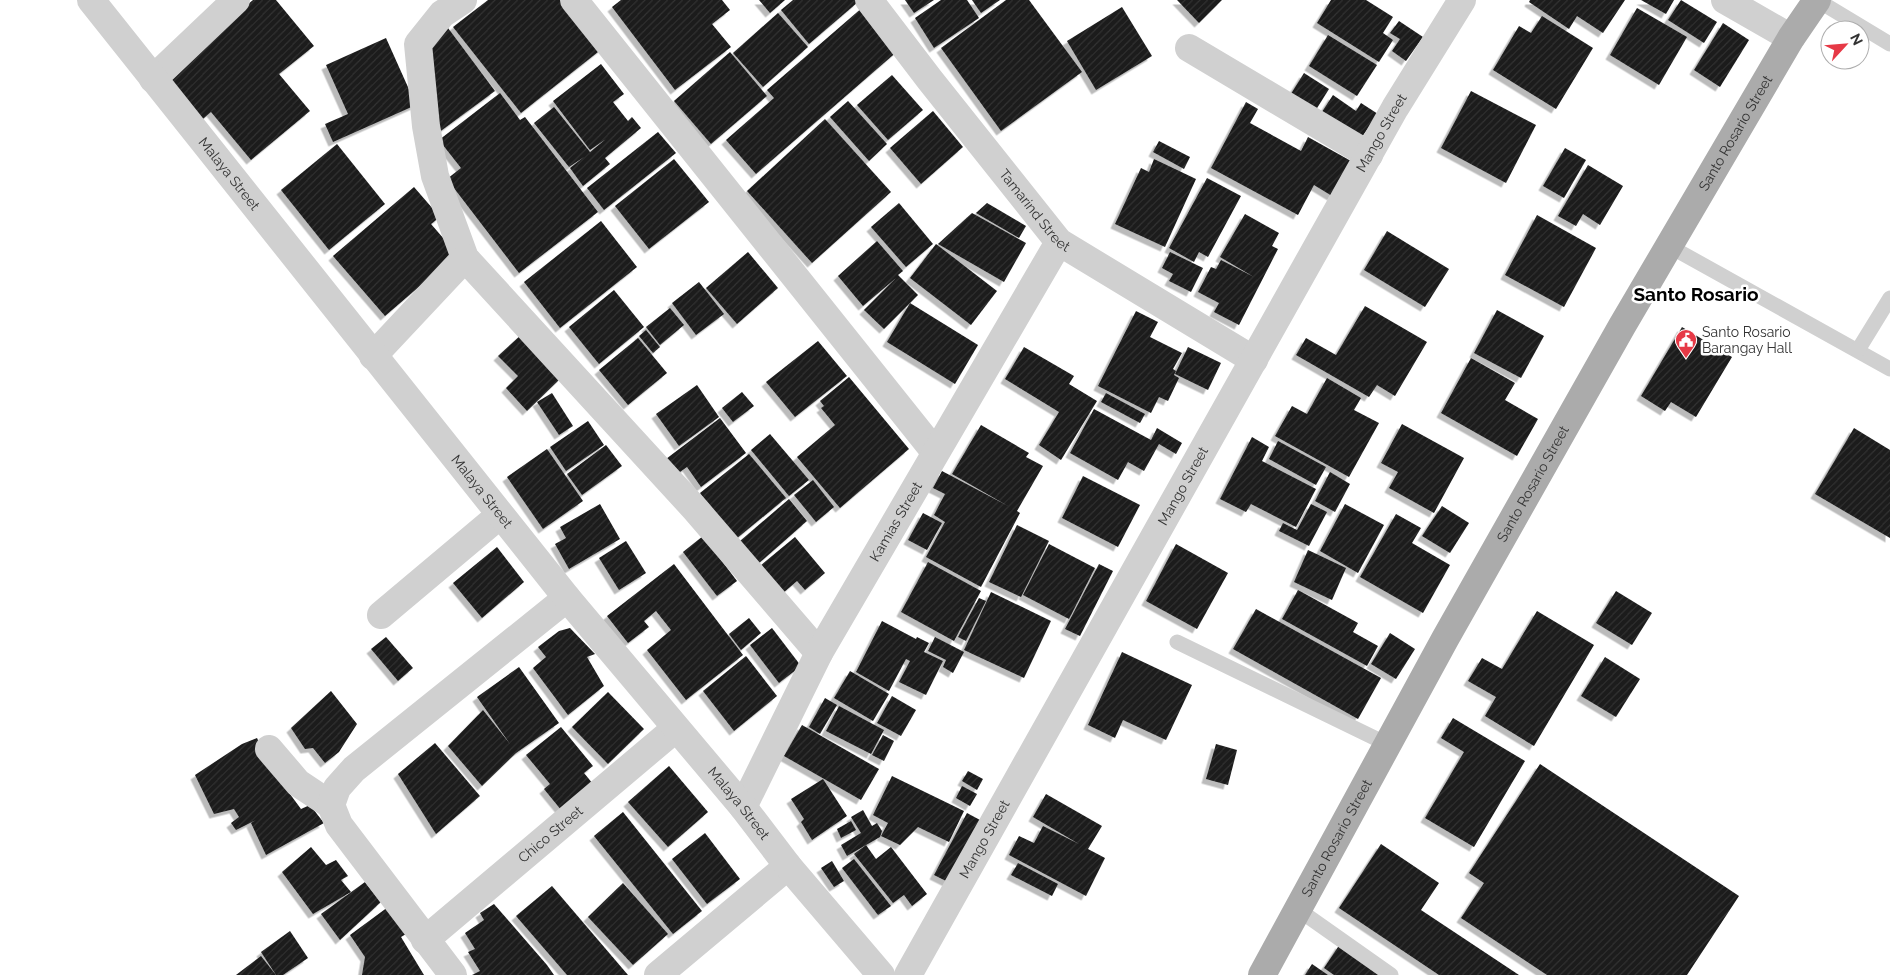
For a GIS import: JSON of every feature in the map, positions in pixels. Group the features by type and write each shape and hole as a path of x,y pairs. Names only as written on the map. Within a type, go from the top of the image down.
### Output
{"main road":[{"name":"Santo Rosario Street","path":"1262,975 1296,908 1387,744 1669,246 1791,38 1817,0"}],"street":[{"name":"Malaya Street","path":"90,0 567,598 675,729 743,807 788,866 881,975"},
{"path":"153,78 236,0"},
{"path":"463,0 442,14 418,44 426,126 435,176 465,258 696,510 819,653"},
{"path":"574,0 935,452"},
{"name":"Tamarind Street","path":"869,0 1059,242 1254,360"},
{"name":"Mango Street","path":"908,975 1368,155 1462,0"},
{"path":"1725,0 1791,38"},
{"path":"1190,48 1368,155"},
{"name":"Kamias Street","path":"743,807 819,653 1059,242"},
{"path":"373,356 465,258"},
{"path":"381,615 500,515"},
{"path":"331,805 337,788 354,769 567,598"},
{"name":"Chico Street","path":"425,940 675,729"},
{"path":"269,749 298,783 331,805 339,825 453,975"},
{"path":"658,975 788,866"}],"lane":[{"path":"1817,0 1890,44"},
{"path":"1669,246 1890,368"},
{"path":"1858,350 1890,298"},
{"path":"1177,642 1387,744"},
{"path":"1296,908 1391,975"}],"building":[{"path":"253,0 276,0 314,46 279,74 310,111 251,160 211,112 197,124 159,79"},
{"path":"488,0 564,0 603,48 521,113 453,27"},
{"path":"621,0 722,0 730,10 712,24 731,47 675,90 612,7"},
{"path":"759,0 785,0 770,13"},
{"path":"793,0 857,0 858,2 809,44 781,10"},
{"path":"905,0 934,0 914,13"},
{"path":"941,0 967,0 979,18 934,48 915,18"},
{"path":"972,0 1000,0 981,13"},
{"path":"1006,0 1029,0 1082,72 1001,131 941,48"},
{"path":"1177,0 1222,0 1199,23"},
{"path":"1331,0 1366,0 1393,17 1383,33 1393,40 1379,62 1317,23"},
{"path":"1530,0 1625,0 1603,33 1577,16 1569,29 1529,2"},
{"path":"1641,0 1674,0 1666,14"},
{"path":"1681,0 1717,22 1704,43 1668,20"},
{"path":"863,7 900,49 756,174 726,140 774,98 767,90"},
{"path":"1122,7 1152,56 1096,90 1067,41"},
{"path":"1637,8 1687,37 1659,85 1610,55"},
{"path":"778,13 808,47 763,87 733,53"},
{"path":"1542,16 1593,48 1556,109 1493,70 1519,26 1531,33"},
{"path":"1399,21 1423,37 1406,61 1392,51 1400,39 1390,33"},
{"path":"1723,23 1749,40 1720,87 1694,70"},
{"path":"448,28 495,91 438,133 426,45"},
{"path":"1328,35 1377,65 1357,96 1309,66"},
{"path":"386,38 416,105 333,142 325,124 348,114 326,65"},
{"path":"730,52 767,96 711,144 674,101"},
{"path":"601,64 624,94 613,102 628,121 632,117 641,128 605,158 610,164 583,186 570,168 584,157 569,167 534,123 554,107 590,152 606,139 590,150 553,101"},
{"path":"1304,73 1329,89 1314,113 1289,97"},
{"path":"892,75 923,110 888,140 857,105"},
{"path":"1471,91 1536,125 1506,183 1441,148"},
{"path":"500,93 520,120 525,117 598,212 519,273 447,179 461,168 439,140"},
{"path":"1333,95 1356,111 1361,103 1378,114 1357,144 1318,118"},
{"path":"848,101 887,144 869,161 830,117"},
{"path":"1246,102 1258,109 1250,123 1301,151 1308,137 1351,161 1332,196 1314,185 1298,215 1211,168"},
{"path":"933,111 963,147 921,184 890,148"},
{"path":"825,119 891,192 812,263 747,191"},
{"path":"658,132 676,153 604,210 587,188"},
{"path":"1159,141 1190,157 1184,169 1153,152"},
{"path":"337,144 385,204 329,250 281,190"},
{"path":"1565,148 1586,160 1564,198 1543,186"},
{"path":"674,159 709,202 649,249 615,206"},
{"path":"1154,159 1196,179 1165,247 1115,224 1141,168 1149,172"},
{"path":"1588,165 1623,186 1600,225 1583,214 1576,226 1558,216"},
{"path":"1207,178 1241,196 1208,257 1199,252 1194,262 1169,248"},
{"path":"414,187 440,217 431,224 457,254 385,316 333,256"},
{"path":"899,203 933,244 906,267 871,227"},
{"path":"987,203 1026,226 1019,238 976,213"},
{"path":"972,213 1026,243 1004,282 938,244"},
{"path":"1245,214 1279,233 1272,246 1278,249 1239,325 1214,312 1219,303 1198,292 1211,267 1216,269 1221,260 1254,277 1220,257"},
{"path":"1537,215 1596,248 1564,307 1505,275"},
{"path":"601,221 637,267 560,328 524,282"},
{"path":"1387,231 1449,269 1425,307 1364,270"},
{"path":"877,241 903,271 898,275 918,295 884,329 864,310 896,278 863,306 838,276"},
{"path":"936,244 997,291 971,325 910,278"},
{"path":"748,252 778,288 737,324 706,288"},
{"path":"1170,252 1203,268 1191,292 1169,281 1173,274 1162,268"},
{"path":"699,282 724,314 696,335 672,303"},
{"path":"614,290 644,327 599,364 569,327"},
{"path":"910,303 978,345 955,384 887,342"},
{"path":"1365,306 1427,342 1395,396 1377,385 1369,397 1296,355 1306,338 1336,355"},
{"path":"670,308 684,325 660,345 646,327"},
{"path":"1497,310 1544,336 1521,378 1474,353"},
{"path":"1136,311 1158,322 1150,337 1182,353 1173,369 1176,371 1174,375 1179,378 1168,401 1159,397 1151,413 1098,386"},
{"path":"1682,327 1732,357 1696,417 1671,402 1665,411 1641,396"},
{"path":"646,330 660,347 653,353 639,336"},
{"path":"522,334 562,377 527,411 506,388 518,376 498,356"},
{"path":"638,338 667,373 628,405 599,370"},
{"path":"818,341 847,376 795,417 766,382"},
{"path":"1024,347 1074,376 1069,384 1097,401 1061,460 1039,445 1059,412 1005,379"},
{"path":"1188,347 1221,363 1208,390 1175,374"},
{"path":"1471,358 1515,383 1505,400 1538,419 1517,456 1441,413"},
{"path":"849,377 909,449 840,508 797,457 835,425 821,408 824,406 820,401"},
{"path":"1327,378 1361,398 1354,410 1379,423 1349,477 1275,436 1292,406 1307,414"},
{"path":"697,385 719,417 679,446 656,414"},
{"path":"742,392 754,406 733,422 722,408"},
{"path":"552,393 573,426 559,435 537,402"},
{"path":"1106,393 1145,414 1140,423 1101,402"},
{"path":"1094,409 1151,440 1157,428 1182,443 1176,454 1159,444 1144,471 1128,462 1118,480 1070,453"},
{"path":"720,418 746,453 701,487 687,467 677,474 666,459"},
{"path":"588,421 604,445 566,471 550,447"},
{"path":"1402,424 1464,458 1434,513 1389,488 1398,472 1381,463"},
{"path":"981,425 1029,453 1026,457 1043,466 1017,511 1020,513 981,587 926,557 945,522 934,515 945,494 933,488 942,471 1008,506 952,474"},
{"path":"1854,428 1890,450 1890,538 1815,494"},
{"path":"770,434 809,480 789,496 751,450"},
{"path":"1252,437 1269,447 1262,461 1316,489 1296,527 1251,504 1246,512 1220,499"},
{"path":"1278,441 1326,467 1316,485 1269,459"},
{"path":"606,445 622,466 582,495 567,474"},
{"path":"547,449 583,501 543,529 507,477"},
{"path":"749,454 786,498 736,539 700,493"},
{"path":"1330,472 1350,484 1335,512 1315,501"},
{"path":"1083,476 1140,505 1118,547 1062,518"},
{"path":"813,480 834,507 816,522 794,495"},
{"path":"789,499 807,521 759,563 740,541"},
{"path":"600,504 620,539 569,569 555,544 566,538 560,527"},
{"path":"1311,504 1327,512 1309,546 1279,531 1283,523 1297,530"},
{"path":"1345,504 1384,525 1358,573 1320,551"},
{"path":"1442,506 1469,523 1450,553 1422,536"},
{"path":"923,513 942,523 927,550 908,540"},
{"path":"1396,514 1421,528 1412,543 1450,565 1423,613 1360,577"},
{"path":"1017,525 1049,541 1021,597 989,582"},
{"path":"703,536 737,581 717,596 683,552"},
{"path":"795,537 825,573 805,590 797,581 783,593 760,566"},
{"path":"626,541 646,573 619,590 599,558"},
{"path":"1049,544 1095,568 1069,619 1023,595"},
{"path":"1176,544 1228,573 1197,629 1146,601"},
{"path":"497,547 524,582 482,618 453,583"},
{"path":"1308,550 1346,568 1332,600 1294,582"},
{"path":"928,562 981,591 954,641 901,612"},
{"path":"674,564 743,655 686,700 647,650 671,630 656,611 644,621 649,627 628,643 607,616"},
{"path":"1099,564 1113,571 1080,636 1065,629"},
{"path":"1298,590 1358,623 1353,632 1378,646 1367,666 1282,619"},
{"path":"1616,591 1652,613 1632,645 1596,623"},
{"path":"991,592 1051,621 1024,678 964,650"},
{"path":"979,598 986,601 966,641 958,637"},
{"path":"1256,609 1381,678 1358,719 1233,649"},
{"path":"1537,611 1594,645 1534,746 1485,716 1496,697 1468,681 1482,658 1502,669"},
{"path":"749,618 761,633 741,650 729,634"},
{"path":"882,621 916,639 917,637 929,643 924,652 943,661 926,695 899,682 910,661 906,659 889,691 856,672"},
{"path":"570,628 595,654 587,657 604,686 568,715 533,668 546,657 538,647 559,631"},
{"path":"772,628 801,666 779,683 750,645"},
{"path":"1390,633 1415,649 1396,679 1371,664"},
{"path":"386,637 413,668 398,681 371,649"},
{"path":"935,637 964,652 953,673 943,667 946,660 928,651"},
{"path":"1122,652 1192,685 1166,740 1123,720 1115,738 1088,725"},
{"path":"746,656 777,696 734,731 703,691"},
{"path":"1605,657 1640,679 1616,717 1581,696"},
{"path":"519,667 559,723 516,753 482,786 448,746 483,710 510,744 477,697"},
{"path":"850,671 889,694 873,721 834,698"},
{"path":"331,691 357,724 339,752 325,763 313,748 305,749 291,728"},
{"path":"608,692 644,729 608,764 572,727"},
{"path":"892,696 916,710 901,736 877,723"},
{"path":"825,698 837,705 820,734 809,727"},
{"path":"839,706 884,730 871,754 826,731"},
{"path":"1453,718 1525,761 1474,847 1425,818 1464,752 1441,738"},
{"path":"802,725 879,769 861,800 784,756"},
{"path":"561,727 593,766 584,773 598,790 566,816 544,789 550,784 526,755"},
{"path":"883,735 894,741 884,761 872,755"},
{"path":"257,738 273,771 301,809 310,805 324,823 266,855 251,823 256,820 236,830 231,823 239,817 234,809 214,814 195,775 242,744"},
{"path":"435,743 480,796 436,834 398,774"},
{"path":"1216,744 1237,750 1228,785 1206,779"},
{"path":"1540,764 1739,896 1687,975 1547,975 1461,918 1484,883 1469,873"},
{"path":"669,766 708,812 668,847 628,802"},
{"path":"968,771 983,779 977,790 962,781"},
{"path":"892,776 964,811 949,842 918,827 900,845 881,836 888,823 873,815"},
{"path":"823,779 847,816 812,840 801,822 804,819 791,799"},
{"path":"962,786 977,794 970,806 956,798"},
{"path":"1046,794 1102,826 1088,849 1105,858 1086,896 1009,855 1019,836 1034,843 1043,826 1079,844 1033,817"},
{"path":"863,810 872,826 877,823 882,831 880,837 847,856 841,845 861,833 851,817"},
{"path":"623,812 702,911 673,934 594,836"},
{"path":"967,813 980,820 948,882 934,875"},
{"path":"851,821 856,830 841,838 837,829"},
{"path":"705,833 740,879 707,904 672,859"},
{"path":"1381,844 1439,883 1421,910 1519,975 1439,975 1339,908"},
{"path":"866,845 876,859 891,847 927,894 912,906 904,895 893,903 854,854"},
{"path":"311,847 326,865 336,860 348,876 341,880 351,892 313,914 282,872"},
{"path":"854,859 891,906 878,915 842,868"},
{"path":"832,861 844,881 834,887 821,868"},
{"path":"1018,863 1058,884 1052,896 1011,875"},
{"path":"365,882 381,902 340,940 321,914"},
{"path":"623,883 668,934 633,965 588,917"},
{"path":"552,886 628,975 567,975 516,916"},
{"path":"494,904 554,975 472,975 480,971 468,952 475,949 465,933 484,920 480,913"},
{"path":"388,907 406,934 401,937 424,975 362,975 365,957 350,935"},
{"path":"290,931 308,958 283,975 276,975 261,952"},
{"path":"1340,944 1384,975 1334,975 1324,968"},
{"path":"261,956 276,975 236,975"},
{"path":"1312,964 1328,975 1305,975"}],"place":[{"name":"Santo Rosario Barangay Hall","path":"1686,359"}],"district":[{"name":"Santo Rosario","path":"1696,294"}]}
